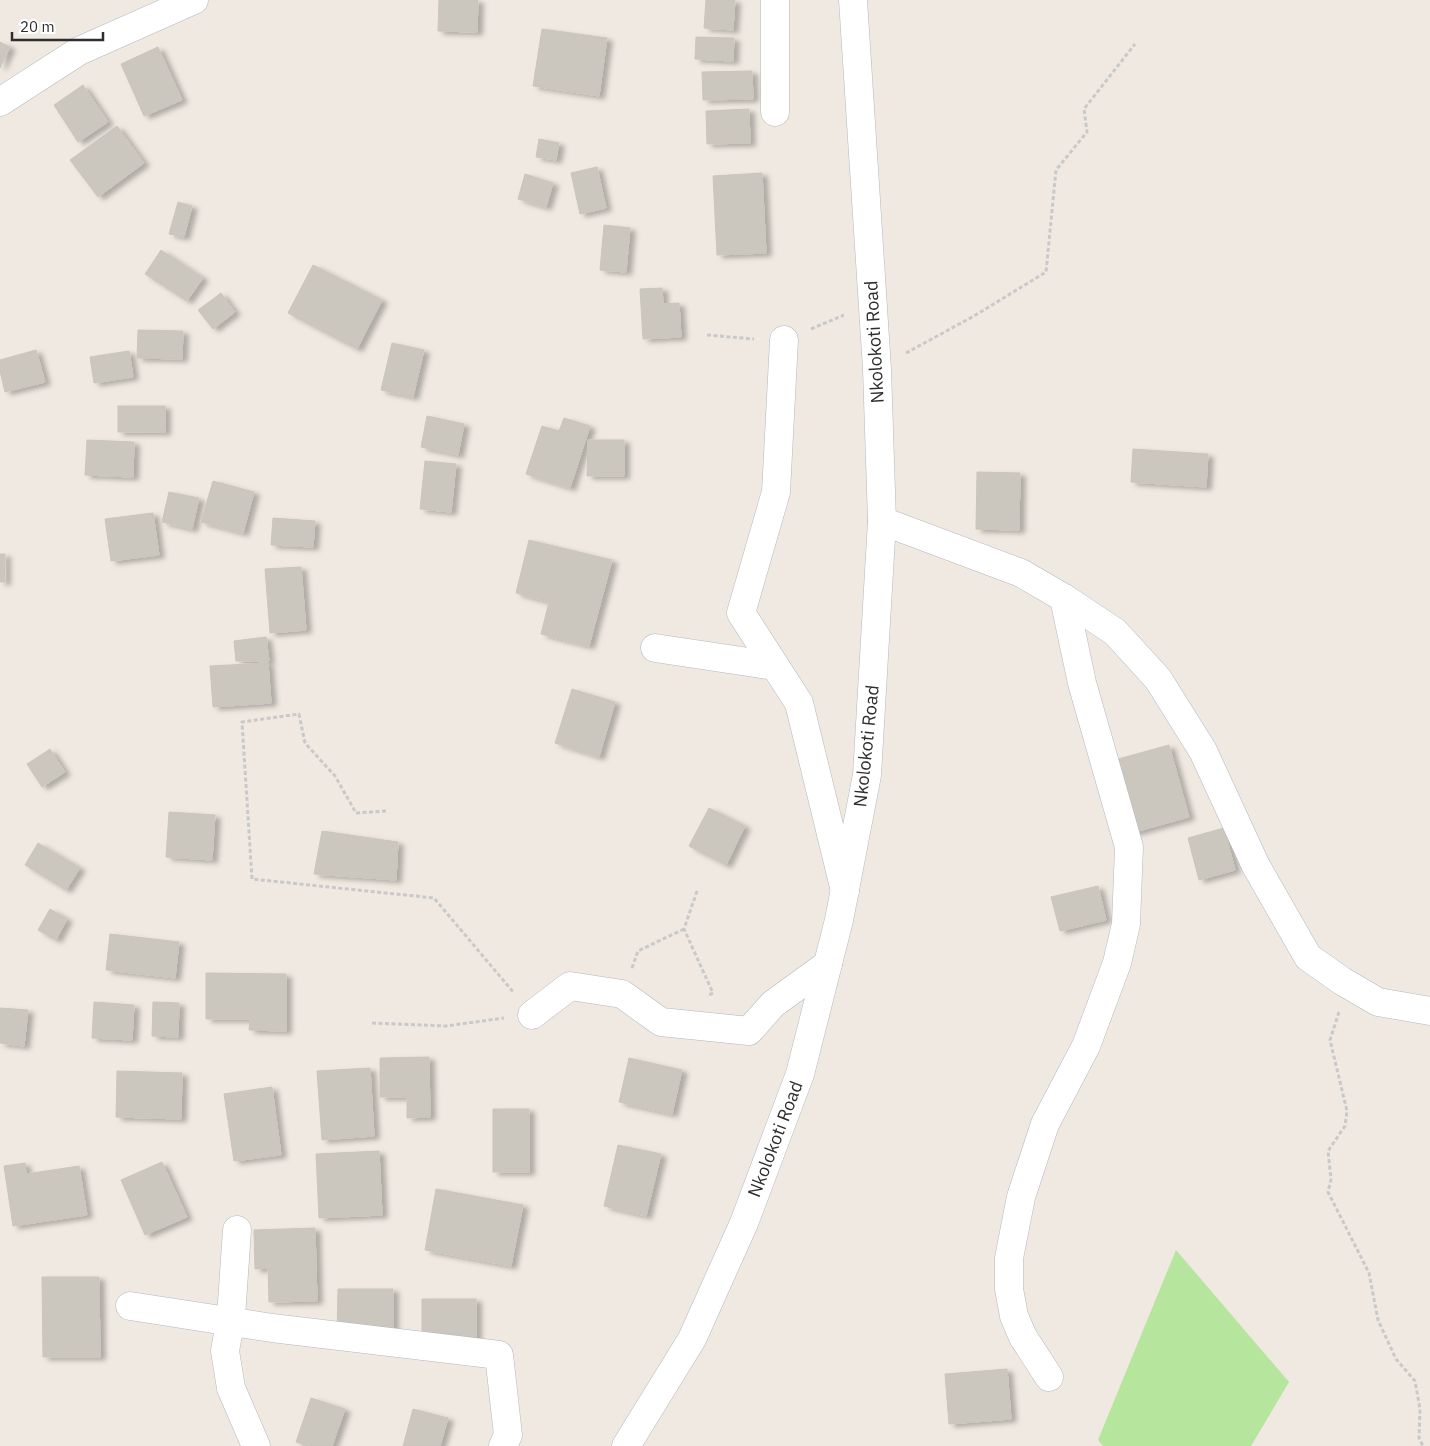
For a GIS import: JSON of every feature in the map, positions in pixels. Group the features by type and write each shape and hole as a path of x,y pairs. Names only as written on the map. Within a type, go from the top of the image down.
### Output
{"street":[{"path":"0,102 79,52 194,0"},
{"path":"775,0 775,112"},
{"name":"Nkolokoti Road","path":"626,1446 692,1339 744,1223 800,1074 845,891 867,775 882,521 877,369 853,0"},
{"path":"784,340 776,492 741,613 799,703 845,891"},
{"path":"882,521 1021,573 1064,598 1115,632 1158,679 1203,751 1256,866 1308,957 1342,981 1378,1002 1430,1011"},
{"path":"1049,1377 1023,1337 1014,1316 1009,1289 1009,1258 1021,1197 1045,1124 1086,1046 1117,963 1126,924 1129,847 1082,683 1064,598"},
{"path":"655,648 775,666"},
{"path":"532,1014 570,986 622,994 661,1022 749,1031 773,1004 828,964"},
{"path":"237,1230 230,1321 225,1351 231,1388 256,1446"},
{"path":"130,1306 230,1321 499,1355 508,1435 503,1446"}],"path":[{"path":"877,369 974,316 1046,272 1056,170 1087,132 1084,109 1136,44"},
{"path":"386,811 356,813 335,776 305,743 299,714 242,722 252,879 434,898 532,1014"},
{"path":"697,891 684,929 713,993 704,998"},
{"path":"622,994 638,951 684,929"},
{"path":"1342,981 1339,1012 1330,1040 1348,1111 1344,1126 1328,1151 1331,1179 1328,1192 1369,1273 1378,1320 1392,1351 1396,1359 1415,1381 1420,1409 1419,1438 1422,1446"},
{"path":"372,1023 446,1026 532,1014"}],"green space":[{"path":"1176,1250 1289,1382 1251,1446 1103,1446 1098,1440"}],"building":[{"path":"439,0 478,0 477,32 438,31"},
{"path":"706,0 735,0 733,30 704,28"},
{"path":"542,29 607,38 599,96 533,86"},
{"path":"696,37 734,38 733,61 695,59"},
{"path":"0,42 10,47 0,68"},
{"path":"158,47 182,100 144,116 121,64"},
{"path":"752,71 753,99 703,100 702,72"},
{"path":"83,85 108,122 78,142 54,105"},
{"path":"749,109 750,143 707,144 706,111"},
{"path":"117,126 144,163 98,197 70,160"},
{"path":"539,139 559,143 556,160 536,157"},
{"path":"597,167 606,208 580,214 571,173"},
{"path":"762,173 766,253 717,255 713,176"},
{"path":"525,174 553,183 546,207 518,199"},
{"path":"178,202 192,206 184,237 169,234"},
{"path":"604,225 630,228 626,272 600,270"},
{"path":"161,250 203,278 187,301 145,274"},
{"path":"313,265 382,300 357,349 288,313"},
{"path":"662,288 663,304 679,303 681,337 643,339 640,289"},
{"path":"221,293 235,312 213,329 198,310"},
{"path":"138,330 183,331 182,359 137,358"},
{"path":"392,343 424,350 413,397 381,390"},
{"path":"36,350 45,382 5,392 0,371 0,360"},
{"path":"129,351 133,377 94,383 90,357"},
{"path":"118,406 165,406 165,432 118,432"},
{"path":"427,416 464,424 458,455 421,447"},
{"path":"564,418 590,426 570,488 526,474 542,426 559,431"},
{"path":"87,440 134,442 133,477 85,475"},
{"path":"588,440 624,440 624,476 587,476"},
{"path":"1133,449 1208,454 1206,487 1131,482"},
{"path":"425,461 456,464 451,512 420,509"},
{"path":"977,472 1020,473 1019,530 976,529"},
{"path":"213,481 254,492 243,533 201,522"},
{"path":"169,492 199,498 192,529 162,522"},
{"path":"153,513 159,555 111,561 105,519"},
{"path":"273,518 315,521 313,547 271,545"},
{"path":"529,540 612,560 589,646 541,634 549,602 516,593"},
{"path":"0,554 5,554 5,582 0,582"},
{"path":"301,567 306,630 270,633 265,569"},
{"path":"266,637 269,661 236,661 234,641"},
{"path":"268,663 271,703 213,707 210,666"},
{"path":"572,689 615,702 599,757 555,743"},
{"path":"1169,745 1189,817 1131,833 1111,761"},
{"path":"50,749 65,772 42,787 27,764"},
{"path":"709,808 745,826 726,865 689,846"},
{"path":"169,812 215,815 212,860 166,857"},
{"path":"1224,828 1235,870 1199,880 1188,838"},
{"path":"322,831 398,842 396,880 314,874"},
{"path":"38,843 80,868 66,890 25,865"},
{"path":"1098,886 1106,920 1060,931 1051,897"},
{"path":"50,909 67,919 56,940 38,930"},
{"path":"110,934 179,942 175,978 106,970"},
{"path":"206,973 286,974 286,1031 249,1030 250,1019 206,1019"},
{"path":"94,1002 134,1005 132,1040 92,1038"},
{"path":"153,1002 179,1003 178,1037 152,1036"},
{"path":"0,1008 28,1010 24,1046 0,1043"},
{"path":"429,1057 430,1117 407,1118 407,1097 380,1097 380,1058"},
{"path":"629,1058 682,1070 672,1114 619,1102"},
{"path":"370,1068 374,1136 322,1140 317,1071"},
{"path":"117,1071 182,1073 181,1119 116,1117"},
{"path":"272,1087 281,1155 234,1161 224,1094"},
{"path":"493,1109 529,1109 529,1172 493,1172"},
{"path":"618,1145 661,1154 646,1216 604,1206"},
{"path":"379,1151 382,1215 319,1218 316,1154"},
{"path":"162,1162 187,1217 145,1235 121,1180"},
{"path":"25,1163 26,1174 79,1166 87,1215 13,1226 4,1166"},
{"path":"436,1189 523,1205 511,1266 425,1250"},
{"path":"315,1228 317,1301 269,1302 268,1268 255,1269 254,1230"},
{"path":"42,1277 99,1277 100,1357 43,1357"},
{"path":"338,1289 393,1289 393,1335 337,1335"},
{"path":"422,1299 476,1299 476,1345 422,1345"},
{"path":"1007,1369 1011,1419 949,1424 945,1374"},
{"path":"311,1398 345,1409 332,1446 308,1446 296,1442"},
{"path":"413,1409 448,1418 440,1446 403,1446"}]}
